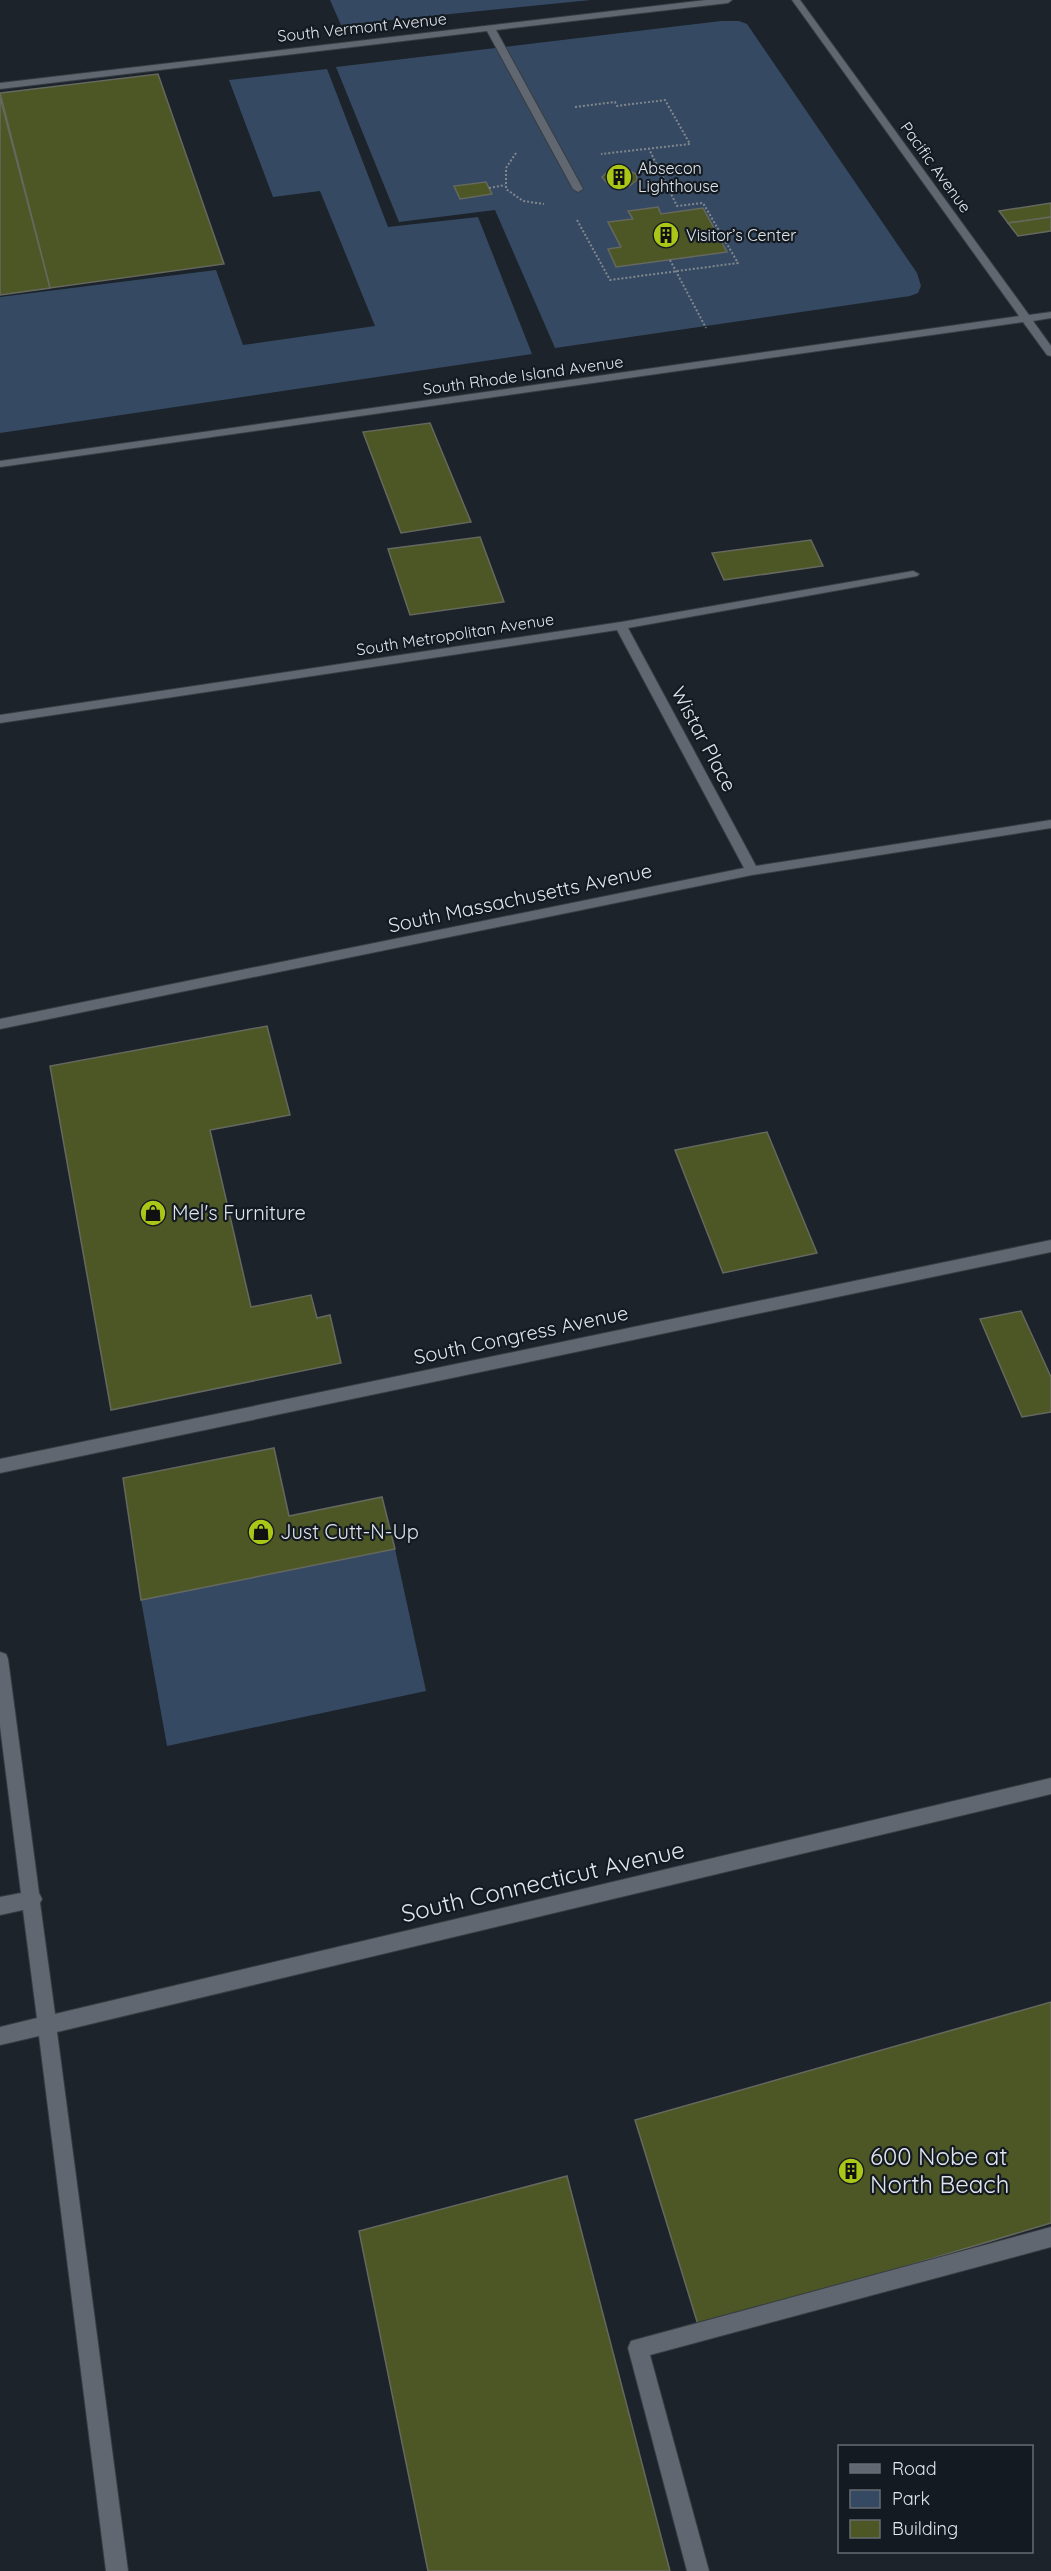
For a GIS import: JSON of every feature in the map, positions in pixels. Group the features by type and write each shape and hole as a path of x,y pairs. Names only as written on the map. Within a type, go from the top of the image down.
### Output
{"street":[{"name":"South Vermont Avenue","path":"0,86 728,0"},
{"name":"Pacific Avenue","path":"796,0 1051,352"},
{"path":"490,27 578,189"},
{"name":"South Rhode Island Avenue","path":"0,464 1051,315"},
{"name":"South Metropolitan Avenue","path":"0,719 621,626 913,574"},
{"name":"Wistar Place","path":"621,626 753,871"},
{"name":"South Massachusetts Avenue","path":"0,1024 753,871 1051,824"},
{"name":"South Congress Avenue","path":"0,1466 1051,1246"},
{"path":"0,1659 33,1899 45,2026 117,2571"},
{"name":"South Connecticut Avenue","path":"0,2036 1051,1785"},
{"path":"0,1906 33,1899"},
{"path":"698,2571 638,2348 1051,2237"}],"path":[{"path":"536,111 615,102 617,106 665,100 690,144 562,159"},
{"path":"578,189 595,216 576,219 610,280 738,263 703,203 677,206 649,149"},
{"path":"489,188 506,185"},
{"path":"670,260 723,361"}],"green space":[{"path":"330,0 591,0 341,25"},
{"path":"721,21 739,21 747,24 917,273 921,286 918,293 555,348 495,210 399,222 336,67"},
{"path":"327,69 388,227 478,217 532,354 0,433 0,297 216,270 243,345 375,326 320,191 273,197 229,80"},
{"path":"395,1549 426,1691 167,1746 141,1600"}],"building":[{"path":"158,74 224,264 50,288 0,93"},
{"path":"0,97 50,288 0,295"},
{"name":"Absecon Lighthouse","path":"611,169 628,170 636,174 637,180 629,186 609,185 602,177"},
{"path":"486,182 492,194 460,199 454,186"},
{"path":"1051,203 1051,217 1008,223 999,211"},
{"name":"Visitor’s Center","path":"658,207 661,214 703,208 727,252 616,267 608,249 621,247 608,222 633,219 628,211"},
{"path":"1051,217 1051,231 1018,236 1008,223"},
{"path":"430,423 471,522 401,533 363,432"},
{"path":"480,537 504,602 410,615 388,549"},
{"path":"811,540 823,566 724,580 712,553"},
{"name":"Mel's Furniture","path":"267,1026 290,1115 210,1130 251,1307 311,1295 317,1318 330,1315 341,1363 111,1410 50,1066"},
{"path":"767,1132 817,1253 723,1273 675,1150"},
{"path":"1021,1311 1051,1377 1051,1412 1022,1417 980,1319"},
{"name":"Just Cutt-N-Up","path":"274,1448 289,1516 382,1497 395,1549 141,1600 123,1478"},
{"name":"600 Nobe at North Beach","path":"1051,2002 1051,2223 699,2328 635,2120"},
{"path":"567,2176 670,2571 428,2571 359,2231"}],"place":[{"name":"Absecon Lighthouse","path":"619,177"},
{"name":"Visitor’s Center","path":"666,235"},
{"name":"Mel's Furniture","path":"153,1213"},
{"name":"Just Cutt-N-Up","path":"261,1532"},
{"name":"600 Nobe at North Beach","path":"851,2171"}]}
